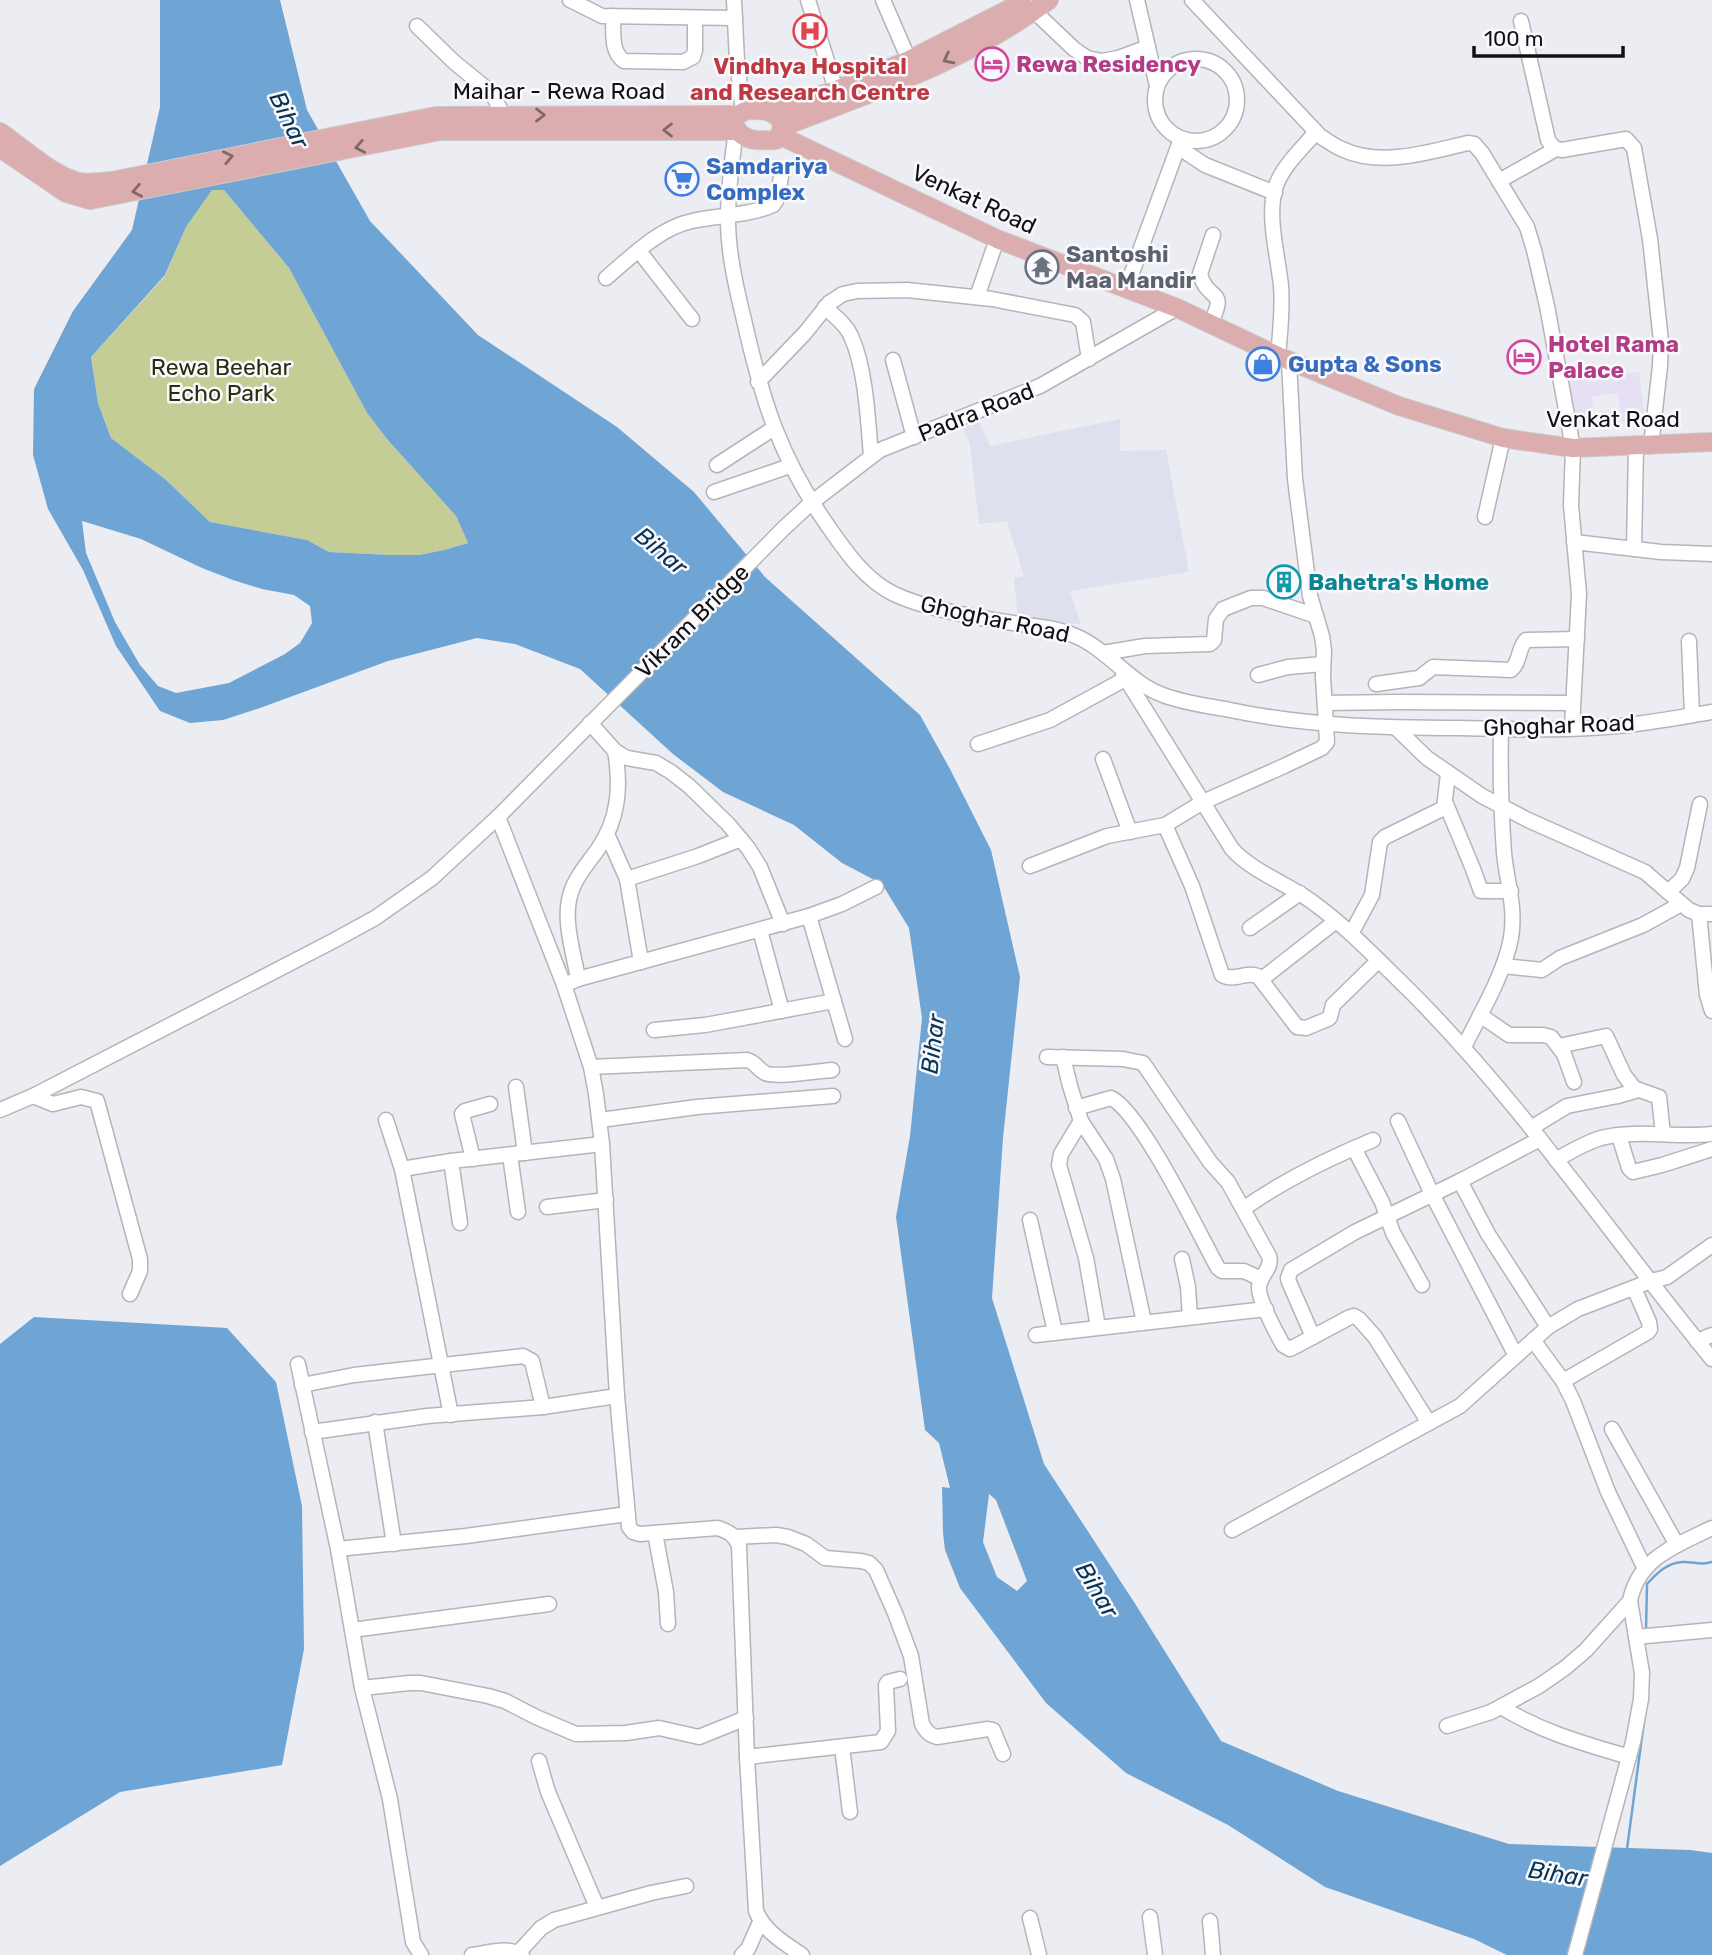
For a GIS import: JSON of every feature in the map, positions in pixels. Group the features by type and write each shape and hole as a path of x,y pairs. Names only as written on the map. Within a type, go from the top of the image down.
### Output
{"main road":[{"path":"1035,4 1024,19 930,68 781,131 776,139 759,141 745,138 739,119 747,110 770,112 836,90 909,60 1011,8 1035,4"},
{"name":"Venkat Road","path":"770,112 776,114 782,122 781,131 997,239 1177,308 1283,359 1399,406 1503,438 1573,448 1712,442"},
{"name":"Maihar - Rewa Road","path":"425,126 503,115 739,119"},
{"name":"Maihar - Rewa Road","path":"425,126 453,131 739,119"},
{"path":"0,148 66,193 89,191 112,181 425,126"},
{"path":"0,131 56,172 78,182 89,191"}],"street":[{"path":"570,0 603,16 735,18"},
{"name":"Ghoghar Road","path":"734,0 739,119 728,216 732,266 758,382 790,466 811,503 855,563 891,593 915,603 993,620 1058,630 1076,636 1092,644 1121,672 1164,696 1262,717 1396,728 1501,729 1615,726 1712,712"},
{"path":"808,0 836,90"},
{"path":"883,0 909,60"},
{"path":"1137,0 1157,86 1155,102 1158,117 1180,143 1205,165 1275,193"},
{"path":"1192,0 1316,132 1344,150 1367,157 1395,157 1474,144 1527,227 1546,306 1573,448 1570,505 1579,594 1572,728"},
{"path":"1035,4 1074,49 1087,58 1102,61 1148,47"},
{"path":"613,16 614,48 624,61 690,60 695,50 695,18"},
{"path":"1521,21 1548,140 1556,149"},
{"path":"417,26 454,62 492,93 503,115"},
{"path":"1157,86 1172,67 1195,59 1211,61 1224,70 1234,83 1237,99 1235,115 1226,128 1213,138 1180,143"},
{"path":"1030,866 1094,840 1166,825 1203,802 1322,748 1327,742 1322,636 1310,596 1295,478 1273,217 1275,193 1282,173 1316,132"},
{"path":"1499,181 1556,149 1622,139 1631,142 1634,148 1650,239 1661,341 1659,375 1643,446 1634,549"},
{"path":"1126,289 1180,143"},
{"path":"606,278 653,239 679,225 773,205 777,199 781,177"},
{"path":"1210,324 1218,307 1218,300 1206,288 1200,274 1213,235"},
{"path":"977,297 997,239"},
{"path":"639,251 692,319"},
{"path":"758,382 805,333 825,307 843,293 857,291 907,290 977,297 1075,315 1083,322 1086,330 1089,359"},
{"path":"825,307 843,324 856,352 864,387 871,456"},
{"name":"Padra Road","path":"784,528 811,503 880,450 1040,386 1177,308"},
{"path":"893,360 914,437"},
{"path":"717,465 774,428"},
{"path":"1485,517 1503,438"},
{"path":"714,492 790,466"},
{"name":"Vikram Bridge","path":"0,1110 33,1096 333,942 375,918 432,878 498,817 784,528"},
{"path":"1574,542 1661,552 1712,554"},
{"path":"1103,653 1146,646 1210,644 1214,640 1216,619 1223,609 1251,598 1263,598 1316,616"},
{"path":"1376,684 1419,678 1433,667 1511,670 1516,666 1526,640 1577,639"},
{"path":"1689,641 1692,715"},
{"path":"1258,675 1288,667 1323,664"},
{"path":"978,744 1050,720 1121,672 1232,849 1250,865 1300,893 1336,921 1464,1047 1712,1359"},
{"path":"1325,703 1573,703"},
{"path":"595,718 615,751 619,789 616,811 607,834 574,883 568,921 571,982 600,1120 617,1396 629,1527 640,1534 718,1528 736,1537 776,1535 806,1544 825,1558 869,1563 876,1570 911,1656 922,1724 926,1730 937,1737 993,1730 1003,1754"},
{"path":"1396,728 1448,774 1501,807 1645,872 1681,904 1706,914 1707,995 1712,1011"},
{"path":"1464,1047 1503,967 1513,923 1500,796 1501,729"},
{"path":"615,751 627,758 656,763 671,772 728,824 760,867 783,923"},
{"path":"1103,760 1130,832"},
{"path":"1448,774 1446,804 1481,891 1511,891"},
{"path":"1351,934 1371,895 1380,842 1385,837 1443,809 1446,804"},
{"path":"1668,892 1682,879 1687,868 1700,804"},
{"path":"498,817 571,982"},
{"path":"1166,825 1192,886 1222,975 1230,979 1255,974 1262,979 1297,1027 1306,1028 1328,1019 1333,1005 1378,961"},
{"path":"607,834 627,878 642,962"},
{"path":"627,878 698,856 741,839"},
{"path":"571,982 809,916 876,887"},
{"path":"1250,928 1300,893"},
{"path":"1503,967 1542,970 1560,958 1643,925 1681,904"},
{"path":"809,916 845,1039"},
{"path":"1262,979 1336,921"},
{"path":"760,930 782,1011"},
{"path":"654,1030 705,1025 834,1001"},
{"path":"1479,1014 1509,1035 1547,1035 1554,1040 1574,1082"},
{"path":"1559,1046 1606,1036 1623,1075 1638,1090"},
{"path":"1047,1057 1123,1059 1143,1063 1210,1162 1228,1182 1271,1260 1261,1279 1259,1292 1281,1342 1286,1348 1294,1348 1350,1317 1359,1318 1375,1337 1429,1423"},
{"path":"1063,1058 1079,1115 1105,1159 1113,1179 1143,1322"},
{"path":"591,1067 747,1060 771,1075 832,1070"},
{"path":"516,1087 518,1212"},
{"path":"1313,1337 1289,1282 1288,1274 1291,1270 1387,1215 1460,1181 1535,1133 1567,1106 1638,1090 1656,1094 1659,1097 1663,1134"},
{"path":"33,1096 53,1104 81,1097 97,1101 140,1259 140,1270 130,1293"},
{"path":"600,1120 697,1107 833,1096"},
{"path":"1098,1327 1086,1258 1059,1165 1061,1154 1079,1115 1106,1099 1111,1098 1119,1103 1145,1136 1218,1269 1226,1272 1244,1271 1261,1279"},
{"path":"473,1159 462,1114 490,1104"},
{"path":"386,1121 402,1169 451,1415"},
{"path":"1398,1121 1432,1194 1516,1356"},
{"path":"1556,1160 1588,1142 1608,1137 1712,1133"},
{"path":"1619,1136 1629,1168 1633,1172 1662,1166 1712,1149"},
{"path":"1243,1209 1285,1181 1373,1140"},
{"path":"402,1169 602,1144"},
{"path":"1353,1148 1387,1215 1393,1233 1422,1285"},
{"path":"451,1161 460,1223"},
{"path":"1460,1181 1488,1234 1548,1327"},
{"path":"547,1207 606,1200"},
{"path":"1030,1220 1055,1332"},
{"path":"1232,1530 1460,1406 1548,1327 1578,1308 1667,1277 1712,1245"},
{"path":"1182,1259 1188,1287 1190,1317"},
{"path":"1563,1381 1650,1329 1634,1287"},
{"path":"1037,1335 1266,1309"},
{"path":"1697,1341 1712,1335"},
{"path":"1533,1340 1563,1381 1573,1401 1608,1492 1644,1567"},
{"path":"302,1385 354,1375 523,1356 532,1361 544,1407"},
{"path":"298,1364 338,1549 362,1688 390,1799 413,1942 421,1955"},
{"path":"312,1432 375,1422 544,1407 617,1396"},
{"path":"375,1422 394,1544"},
{"path":"1612,1429 1677,1545"},
{"path":"338,1549 627,1514"},
{"path":"1575,1955 1629,1757 1641,1699 1642,1673 1630,1601 1632,1590 1644,1567 1677,1545 1712,1528"},
{"path":"655,1533 666,1592 668,1624"},
{"path":"736,1537 739,1546 756,1911 760,1922 782,1942 802,1955"},
{"path":"1447,1726 1501,1707 1539,1686 1586,1650 1630,1601"},
{"path":"352,1630 549,1604"},
{"path":"1636,1637 1712,1630"},
{"path":"747,1756 877,1743 885,1739 888,1731 886,1685 900,1679"},
{"path":"362,1688 410,1682 488,1696 505,1701 568,1732 584,1735 659,1728 699,1737 746,1718"},
{"path":"1501,1707 1552,1734 1629,1757"},
{"path":"842,1747 850,1812"},
{"path":"539,1761 548,1792 597,1908"},
{"path":"472,1955 509,1950 520,1954 546,1924 686,1886"},
{"path":"1150,1917 1155,1955"},
{"path":"1030,1918 1039,1955"},
{"path":"1209,1921 1213,1955"},
{"path":"742,1955 748,1949 760,1922"}],"shaded area":[{"path":"1639,372 1645,418 1621,421 1618,393 1592,396 1594,424 1573,426 1567,380"},
{"path":"1120,419 1120,451 1166,450 1189,572 1070,591 1081,624 1018,620 1014,578 1024,576 1007,521 979,524 970,444 963,427 979,422 990,446"}],"green space":[{"name":"Rewa Beehar Echo Park","path":"212,190 224,190 289,268 367,413 456,516 468,543 419,555 329,552 307,540 210,522 165,479 111,438 98,403 91,357 165,276 186,227"}],"water":[{"name":"Bihar","path":"160,0 280,0 307,110 370,221 478,335 617,427 694,492 765,577 920,715 991,850 1020,977 1003,1138 992,1298 1044,1464 1221,1741 1338,1791 1509,1844 1712,1853 1712,1955 1507,1955 1474,1939 1325,1887 1228,1825 1126,1773 1046,1703 960,1588 945,1550 942,1487 950,1488 939,1443 925,1430 896,1217 910,1136 922,1018 909,928 882,884 842,863 794,825 723,792 673,754 580,669 515,644 477,638 388,661 223,720 190,723 160,711 116,646 83,570 48,509 33,455 34,389 73,311 132,230 160,107","holes":["212,190 224,190 289,268 367,413 456,516 468,543 419,555 329,552 307,540 210,522 165,479 111,438 98,403 91,357 165,275 186,227","82,521 141,539 233,580 294,595 310,606 312,623 300,643 285,654 229,683 176,693 158,686 140,665 115,622 86,553","989,1494 996,1500 1027,1581 1017,1591 997,1577 983,1542"]},
{"path":"34,1317 227,1328 276,1382 302,1506 304,1649 282,1765 120,1792 0,1866 0,1344"}],"waterway":[{"path":"1646,1630 1647,1584 1672,1564 1712,1562"},
{"path":"1627,1849 1647,1699"}],"place":[{"name":"Vindhya Hospital and Research Centre","path":"810,31"},
{"name":"Rewa Residency","path":"992,64"},
{"name":"Samdariya Complex","path":"682,179"},
{"name":"Santoshi Maa Mandir","path":"1042,267"},
{"name":"Hotel Rama Palace","path":"1524,357"},
{"name":"Gupta & Sons","path":"1263,364"},
{"name":"Bahetra's Home","path":"1284,582"}]}
